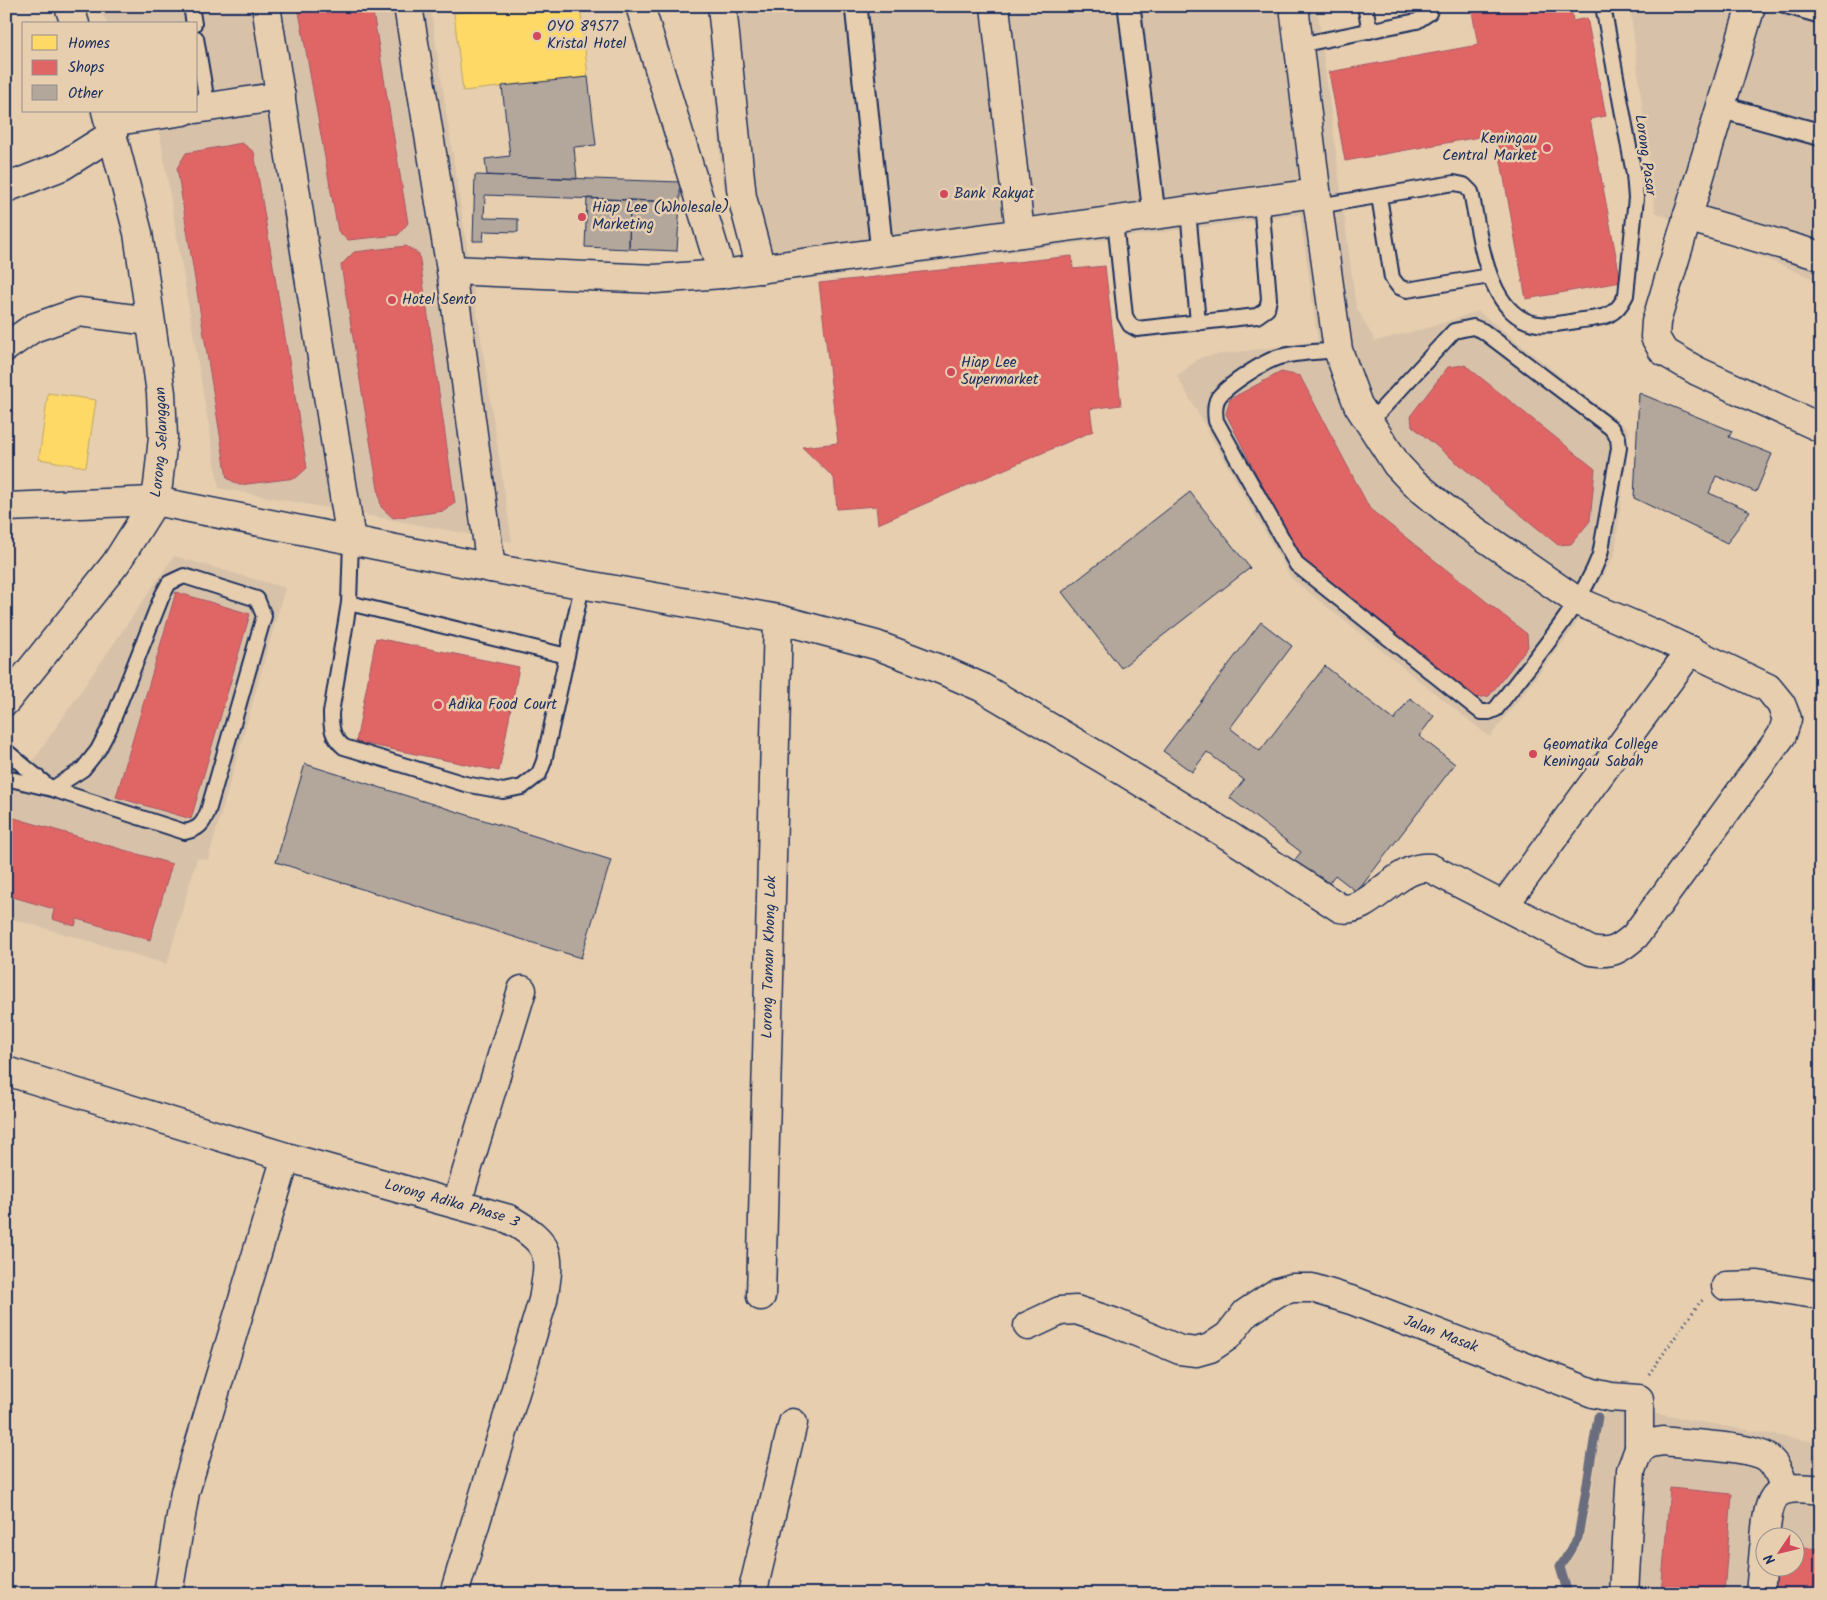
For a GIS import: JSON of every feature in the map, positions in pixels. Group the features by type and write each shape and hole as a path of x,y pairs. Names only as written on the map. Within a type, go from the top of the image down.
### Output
{"street":[{"path":"69,6 74,22"},
{"path":"266,6 351,540"},
{"path":"408,6 451,270 491,568"},
{"path":"640,6 722,274"},
{"path":"722,6 742,197 761,269"},
{"path":"856,6 882,252"},
{"path":"995,6 1020,233"},
{"path":"1129,6 1154,214"},
{"path":"6,508 155,501 582,586 778,619 876,645 981,687 1221,831 1340,908 1348,910 1356,908 1382,889 1421,867 1441,872 1505,904 1591,951 1606,954 1619,949 1635,936 1782,734 1787,719 1781,704 1768,688 1691,650 1577,601 1454,516 1413,482 1397,465 1358,405 1338,350 1317,199 1294,6"},
{"path":"1751,6 1656,322 1655,337 1663,351 1697,370 1821,428"},
{"path":"198,109 281,96"},
{"path":"1720,107 1821,136"},
{"path":"6,188 62,166 110,123 178,112"},
{"name":"Lorong Selanggan","path":"6,701 116,563 155,501 163,437 161,393 138,232 110,123"},
{"path":"451,270 655,279 722,274 1261,200 1317,199"},
{"path":"1687,217 1821,256"},
{"path":"6,347 33,328 79,312 150,321"},
{"name":"Lorong Taman Khong Lok","path":"761,1296 778,619"},
{"path":"1505,904 1691,650"},
{"path":"457,1203 522,990"},
{"name":"Lorong Adika Phase 3","path":"6,1070 286,1157 509,1219 535,1234 548,1255 548,1274 542,1300 454,1594"},
{"path":"168,1594 185,1492 286,1157"},
{"path":"1726,1286 1758,1285 1821,1296"},
{"name":"Jalan Masak","path":"1028,1326 1060,1311 1076,1310 1113,1322 1180,1350 1196,1352 1210,1348 1228,1336 1246,1313 1278,1292 1292,1288 1312,1288 1354,1301 1593,1393 1611,1397 1639,1399"},
{"path":"1624,1594 1631,1470 1639,1449 1639,1399"},
{"path":"752,1594 793,1423"},
{"path":"1639,1449 1651,1443 1663,1441 1751,1451 1768,1458 1777,1469 1785,1490"},
{"path":"1767,1528 1768,1510 1774,1497 1785,1490 1798,1488 1821,1490"},
{"path":"1760,1594 1761,1578"}],"lane":[{"path":"191,6 194,22"},
{"path":"1365,6 1370,31"},
{"path":"1299,45 1417,21 1429,13 1431,6"},
{"name":"Lorong Pasar","path":"1490,276 1506,307 1523,320 1537,324 1552,325 1606,316 1619,308 1626,295 1636,198 1634,174 1603,6"},
{"path":"1786,6 1821,16"},
{"path":"1317,199 1379,196 1454,182 1464,185 1471,192 1490,276 1407,290 1399,287 1392,278 1379,196"},
{"path":"1115,220 1125,316 1130,325 1137,329 1257,316 1267,309 1269,299 1261,200"},
{"path":"1188,210 1198,322"},
{"path":"1338,350 1280,356 1269,360 1225,390 1217,400 1214,412 1216,421 1297,564 1481,712 1490,712 1496,709 1577,601 1600,555 1620,448 1618,438 1611,428 1483,331 1473,327 1454,331 1369,423"},
{"path":"351,540 349,603 331,713 331,727 334,739 344,747 466,784 503,791 522,786 539,774 550,738 582,586"},
{"path":"6,778 52,789 185,832 196,830 203,824 264,616 257,599 184,576 169,583 110,727 98,750 82,768 52,789"},
{"path":"349,603 567,656"},
{"path":"6,751 52,789"}],"path":[{"path":"1639,1399 1644,1382 1700,1302 1726,1286"}],"shaded area":[{"path":"97,6 430,6 512,542 219,488 156,112 198,112 198,22 107,22"},
{"path":"709,6 1317,6 1356,307 1375,341 1427,328 1478,311 1629,430 1615,554 1573,629 1490,737 1291,578 1177,376 1201,357 1318,341 1300,214 752,286 723,184 707,19"},
{"path":"1630,6 1821,6 1821,282 1655,212"},
{"path":"174,556 285,588 208,860 197,858 167,964 6,917 6,800"},
{"path":"1605,1405 1821,1443 1821,1594 1570,1594 1563,1572 1584,1539"}],"building: Homes":[{"path":"519,6 580,6 588,77 463,91 454,13"},
{"path":"48,393 96,400 86,467 39,459"}],"building: Shops":[{"path":"298,6 372,6 408,223 398,235 348,240 338,231"},
{"name":"Keningau Central Market","path":"1471,6 1571,6 1573,21 1587,18 1606,116 1590,119 1621,282 1526,299 1496,134 1345,161 1329,72 1478,45"},
{"path":"242,143 254,152 307,468 296,478 239,485 227,478 177,168 186,153"},
{"path":"406,246 419,254 455,503 444,511 393,518 381,507 341,265 354,252"},
{"path":"1072,256 1073,269 1105,266 1121,405 1090,409 1093,431 878,524 876,506 837,509 834,478 802,447 838,443 819,283"},
{"path":"1465,365 1595,469 1590,521 1571,544 1558,545 1412,426 1411,415 1448,367"},
{"path":"1281,372 1300,376 1370,509 1527,634 1528,647 1489,696 1476,698 1301,562 1226,414 1230,399"},
{"path":"176,592 250,614 191,819 116,797"},
{"name":"Adika Food Court","path":"376,638 519,667 499,771 356,742"},
{"path":"11,817 172,864 150,940 77,919 75,926 52,919 54,909 6,895 6,834"},
{"path":"1670,1488 1732,1494 1724,1594 1661,1594"},
{"path":"1804,1548 1821,1549 1821,1594 1769,1594 1770,1578 1804,1578"}],"building: Other":[{"path":"588,77 596,145 574,147 577,179 487,175 485,159 510,156 502,86"},
{"path":"475,175 680,182 680,202 485,195 484,218 518,219 518,232 484,231 483,241 473,241"},
{"path":"587,198 630,200 629,249 585,247"},
{"path":"630,200 680,202 677,251 629,249"},
{"path":"1639,393 1732,431 1729,437 1772,454 1756,492 1716,476 1709,493 1750,511 1727,543 1634,498"},
{"path":"1190,492 1250,568 1121,668 1062,592"},
{"path":"1261,622 1292,646 1230,728 1260,751 1325,666 1394,720 1410,698 1434,716 1419,736 1455,764 1357,892 1335,875 1322,892 1289,867 1301,852 1230,798 1244,780 1207,752 1192,772 1163,751"},
{"path":"305,764 611,860 581,958 276,862"}],"waterway":[{"path":"1568,1594 1560,1567 1578,1538 1598,1417"}],"place":[{"name":"OYO 89577 Kristal Hotel","path":"537,36"},
{"name":"Keningau Central Market","path":"1547,148"},
{"name":"Bank Rakyat","path":"944,194"},
{"name":"Hiap Lee (Wholesale) Marketing","path":"582,217"},
{"name":"Hotel Sento","path":"392,300"},
{"name":"Hiap Lee Supermarket","path":"951,372"},
{"name":"Adika Food Court","path":"438,705"},
{"name":"Geomatika College Keningau Sabah","path":"1533,754"}]}
